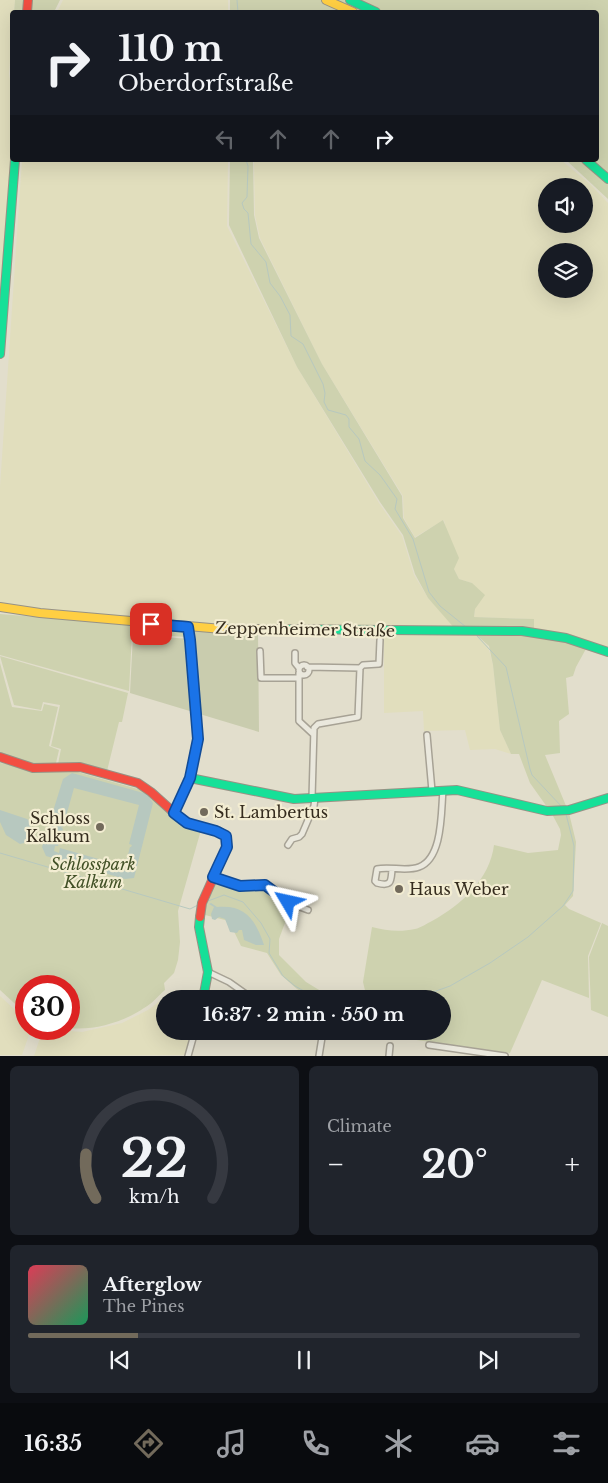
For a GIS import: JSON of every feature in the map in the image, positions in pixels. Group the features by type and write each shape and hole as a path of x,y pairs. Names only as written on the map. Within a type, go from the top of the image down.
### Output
{"main road":[{"path":"326,0 348,10"},
{"path":"350,0 372,10"},
{"path":"0,354 15,162"},
{"path":"588,162 608,179"},
{"name":"Zeppenheimer Straße","path":"0,607 40,613 188,627 255,630 478,630 540,633 579,642 608,652"},
{"path":"0,757 15,764 33,768 80,767 138,783 149,790 162,804 187,823 216,831 226,836 227,847 202,902 200,913 199,926 208,972 205,990"},
{"path":"190,778 294,799 444,790 472,793 547,811 558,811 569,810 608,798"}],"street":[{"path":"174,813 190,778 198,739 188,627"},
{"path":"299,673 304,665 308,667 360,668 363,665 379,664 380,640"},
{"path":"260,651 261,678 299,673 306,675 309,672 308,667"},
{"path":"295,653 295,663 299,673 299,721 313,734"},
{"path":"288,845 292,838 299,837 302,834 314,806 314,728 318,724 358,717 360,668"},
{"path":"427,735 432,791"},
{"path":"392,868 418,868 426,864 434,854 438,840 444,790"},
{"path":"213,877 240,886 265,885 292,904 308,910"},
{"path":"208,972 229,982 240,990"},
{"path":"188,1056 192,1040"},
{"path":"319,1056 322,1040"},
{"path":"430,1045 503,1055"},
{"path":"389,1056 390,1046"},
{"path":"454,1056 455,1049"}],"shaded area":[{"path":"0,0 15,0 14,10 10,10 10,162 0,299"},
{"path":"63,0 228,0 228,10 58,10"},
{"path":"22,162 228,162 227,226 297,367 379,503 402,536 414,575 428,598 457,627 190,623 41,609 0,602 0,487"},
{"path":"254,162 563,162 583,178 538,178 538,233 593,233 593,187 608,203 608,649 565,634 534,629 533,619 474,617 472,583 459,579 454,569 444,520 415,537 404,518 403,496 322,364 260,238 255,215"},
{"path":"474,633 488,646 493,665 500,730 511,754 495,749 470,750 465,730 424,731 423,711 384,713 384,634"},
{"path":"72,773 147,794 153,803 134,878 125,879 46,856 42,847 63,779","holes":["74,788 139,805 129,844 132,845 125,866 127,867 126,871 122,870 123,866 60,848 59,853 54,851 55,846 58,846 63,829 61,827 63,827"]},
{"path":"0,810 27,819 32,823 24,843 20,844 6,835 0,822"},
{"path":"211,903 217,907 235,908 243,911 253,922 264,945 256,945 244,940 242,930 239,930 237,933 230,932 225,919 219,917 215,920 212,919 211,914 214,907 209,904"},
{"path":"0,996 15,1010 15,1040 27,1040 22,1055 0,1055"},
{"path":"156,1004 156,1040 190,1040 186,1055 34,1056 39,1040 80,1040 80,1032 122,1023"}],"green space":[{"path":"15,0 60,0 55,10 14,10"},
{"path":"230,0 608,0 608,199 593,185 593,178 585,178 568,162 599,162 599,10 230,10"},
{"path":"230,162 253,162 254,215 259,238 322,364 402,496 403,518 415,538 443,520 459,558 454,569 459,579 472,583 485,595 475,609 474,617 534,619 534,629 456,630 428,598 415,574 403,535 380,502 297,367 229,225"},
{"path":"0,614 184,629 186,637 132,633 129,691 0,655"},
{"path":"191,630 258,633 259,732 130,693 133,635 191,639"},
{"path":"474,633 504,633 561,638 587,647 573,676 566,678 569,714 559,721 560,753 545,755 569,813 576,842 573,896 565,905 569,909 601,923 588,956 589,998 542,980 510,1053 416,1040 451,1040 451,990 365,990 363,982 372,927 394,931 410,930 419,928 443,915 463,899 480,880 487,869 494,845 528,853 558,850 561,835 560,829 530,783 519,754 511,754 500,730 489,646"},
{"path":"0,656 128,693 122,722 119,722 107,771 77,763 58,764 61,749 51,746 60,705 43,702 41,710 14,705"},
{"path":"0,663 12,707 42,711 44,704 58,707 49,746 59,750 56,763 27,762 0,752"},
{"name":"Schlosspark Kalkum","path":"0,763 47,771 67,769 145,791 201,830 178,911 180,942 178,960 174,973 164,983 165,990 156,990 156,998 150,1004 118,1021 98,1027 80,1029 80,975 15,975 15,1004 0,990"},
{"path":"216,875 242,884 259,880 265,882 293,901 279,939 279,955 306,982 319,990 298,990 281,975 267,953 241,946 229,921 201,914"},
{"path":"602,923 608,926 608,1017 591,1010 589,957"}],"waterway":[{"path":"237,0 238,10"},
{"path":"247,162 247,197 242,203 248,213 251,244 266,262 270,283 280,296 290,315 291,336 303,344 323,384 324,402 328,410 346,415 349,419 349,427 359,439 365,461 380,475 397,499 395,509 413,539 429,592 440,606 466,627"},
{"path":"477,636 506,667 532,775 562,807"},
{"path":"439,990 450,986 490,963 528,937 563,906 573,891 574,846 566,814"},
{"path":"0,853 190,909 200,904"},
{"path":"208,901 224,895 243,902 261,923 270,939 269,953 283,976 302,990"}],"traffic: fast":[{"path":"350,0 372,10"},
{"path":"0,354 15,162"},
{"path":"588,162 608,179"},
{"path":"265,629 522,631 566,638 608,652"},
{"path":"190,778 294,799 457,790 547,811 569,810 608,798"},
{"path":"200,917 199,927 208,972 205,990"}],"traffic: slow":[{"path":"326,0 348,10"},
{"path":"0,607 40,613 222,629 265,629"}],"traffic: jam":[{"path":"27,10 28,0"},
{"path":"0,757 33,768 80,767 138,783 181,819 193,825 218,831 226,836 227,847 202,903 200,917"}],"place":[{"name":"St. Lambertus","path":"204,812"},
{"name":"Schloss Kalkum","path":"100,827"},
{"name":"Haus Weber","path":"399,889"}],"route":[{"path":"151,624 188,627 190,640 198,739 190,778 174,813 187,823 223,833 226,836 227,847 213,877 240,886 265,885 288,902"}]}
